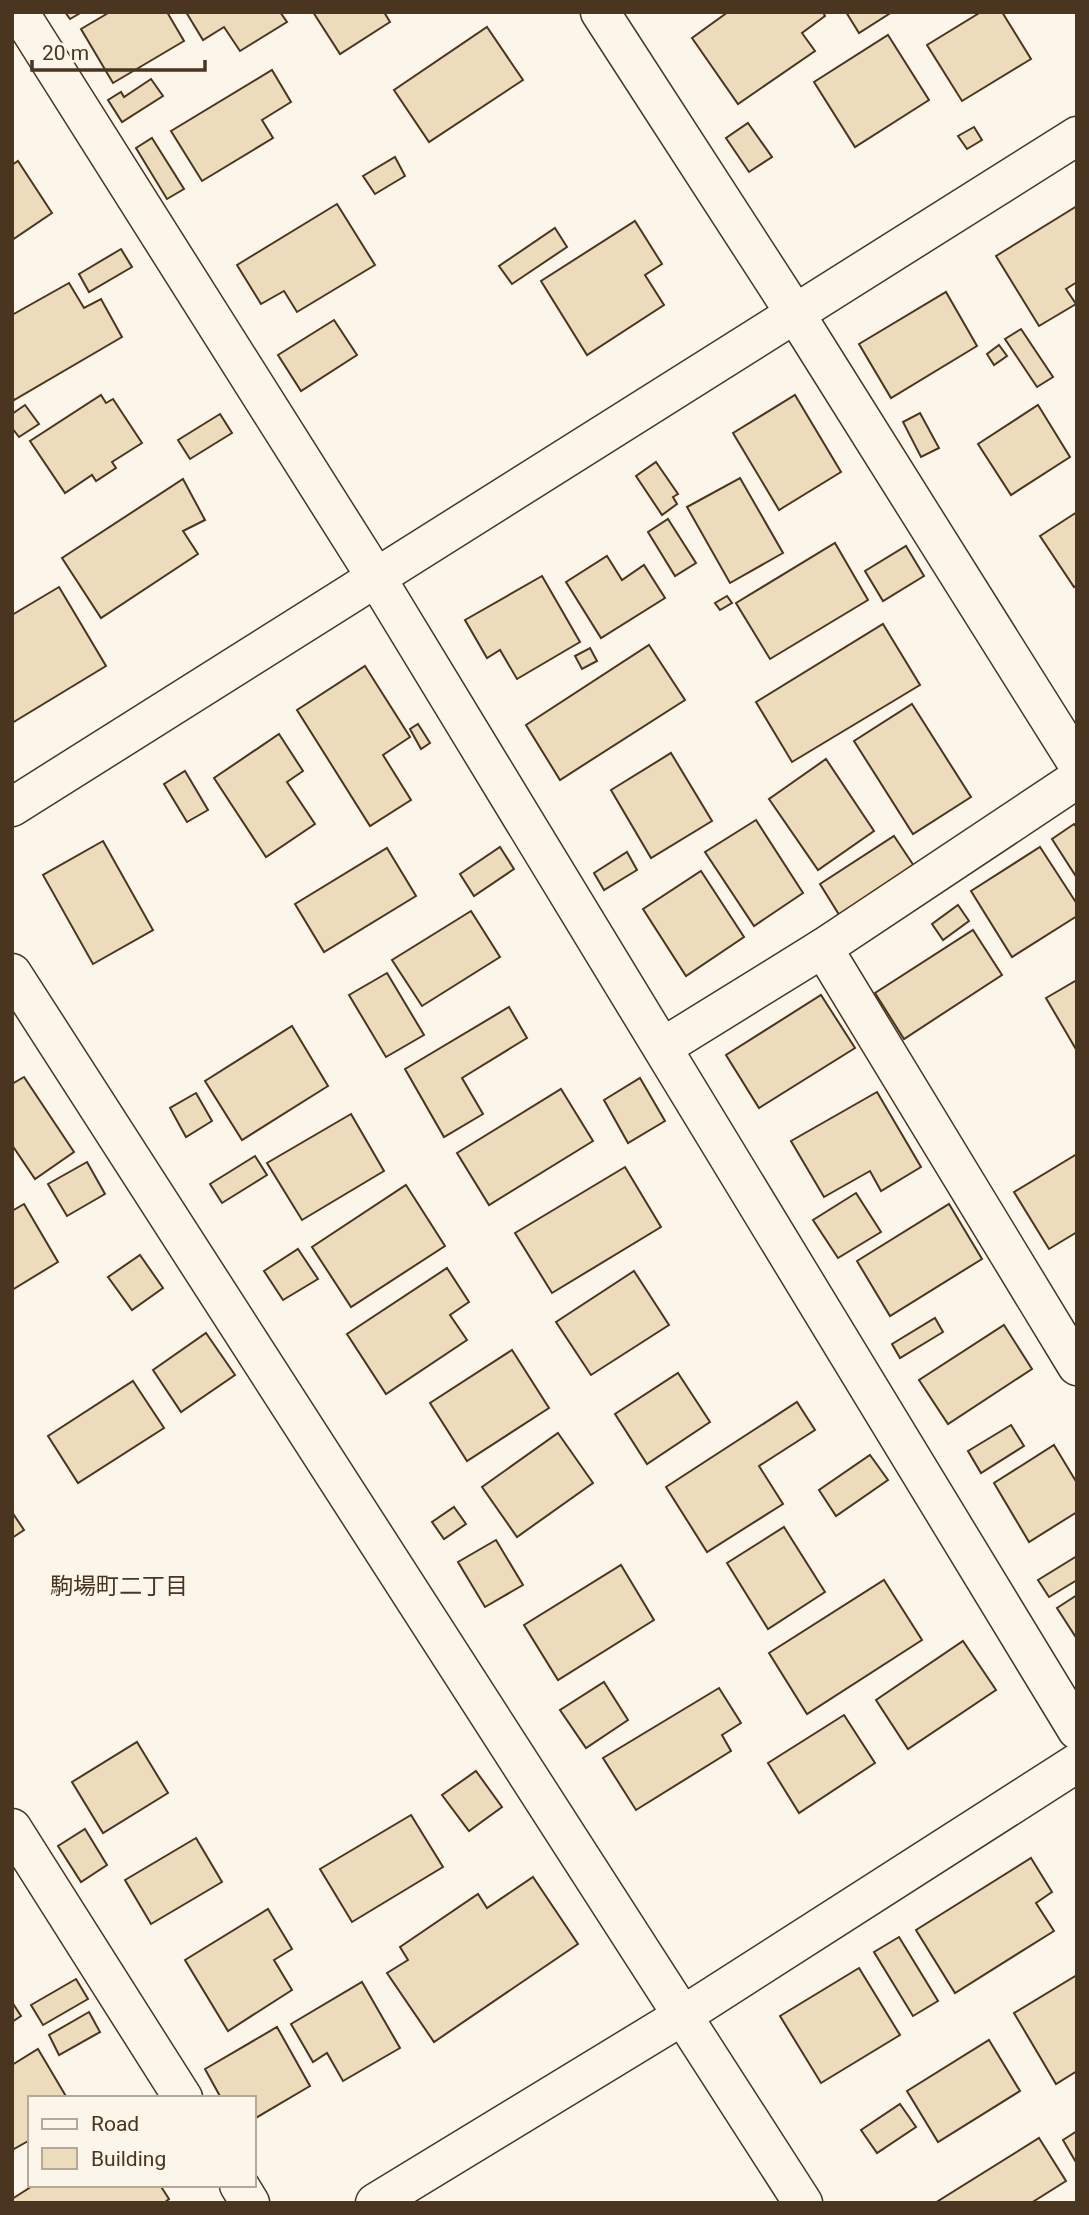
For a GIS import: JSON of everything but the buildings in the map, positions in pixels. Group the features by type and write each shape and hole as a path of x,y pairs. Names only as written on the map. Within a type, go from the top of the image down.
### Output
{"street":[{"path":"19,12 377,579 1077,1730"},
{"path":"600,12 796,315 1077,763"},
{"path":"12,807 1077,136"},
{"path":"663,1048 823,948 1077,779"},
{"path":"823,948 1077,1366"},
{"path":"12,973 803,2203"},
{"path":"375,2203 682,2016 1077,1763"},
{"path":"12,1828 182,2096"},
{"path":"240,2187 250,2203"}],"district":[{"name":"駒場町二丁目","path":"119,1586"}]}
